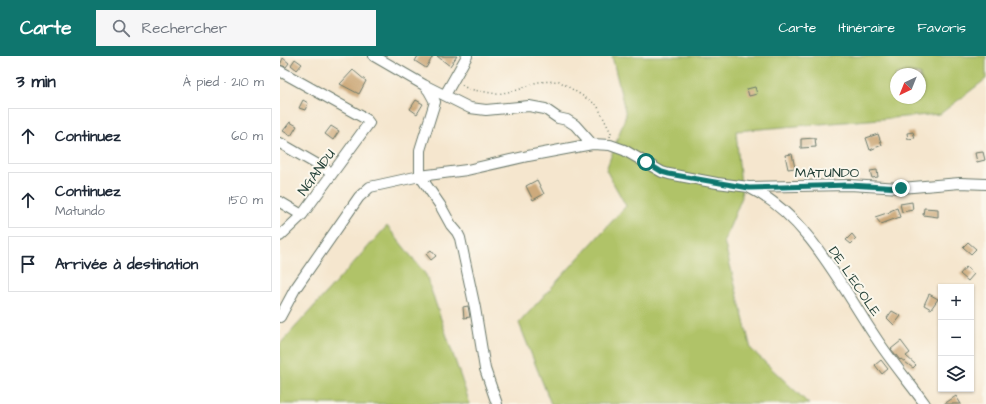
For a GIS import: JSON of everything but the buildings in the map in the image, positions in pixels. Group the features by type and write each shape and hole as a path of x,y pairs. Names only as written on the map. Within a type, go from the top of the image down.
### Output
{"street":[{"path":"374,56 458,103 477,110 529,106 545,109 558,118 575,124 592,144"},
{"path":"445,95 467,56"},
{"name":"NGANDU","path":"280,71 368,121 368,125 302,215 280,236"},
{"path":"424,85 435,102 420,150 420,176 460,238 485,369 497,404"},
{"path":"280,143 332,173"},
{"name":"MATUNDO","path":"280,317 295,289 365,191 370,186 420,176 467,170 528,156 592,144 610,145 634,154 662,172 749,188 849,185 901,188 960,183 986,184"},
{"name":"DE L'ECOLE","path":"749,188 760,193 779,208 811,240 854,302 876,338 925,404"},
{"path":"280,202 302,215"}],"path":[{"path":"454,79 468,89 497,94 518,90 537,82 559,81 596,105 611,133 610,145"}],"green space":[{"path":"612,56 986,56 986,79 940,114 736,131 742,197 724,241 751,349 809,404 551,404 519,323 626,206 606,170 626,115"},
{"path":"387,226 426,275 470,404 280,404 280,344"}],"route":[{"path":"646,162 662,172 669,174 749,188 849,185 901,188"}]}
